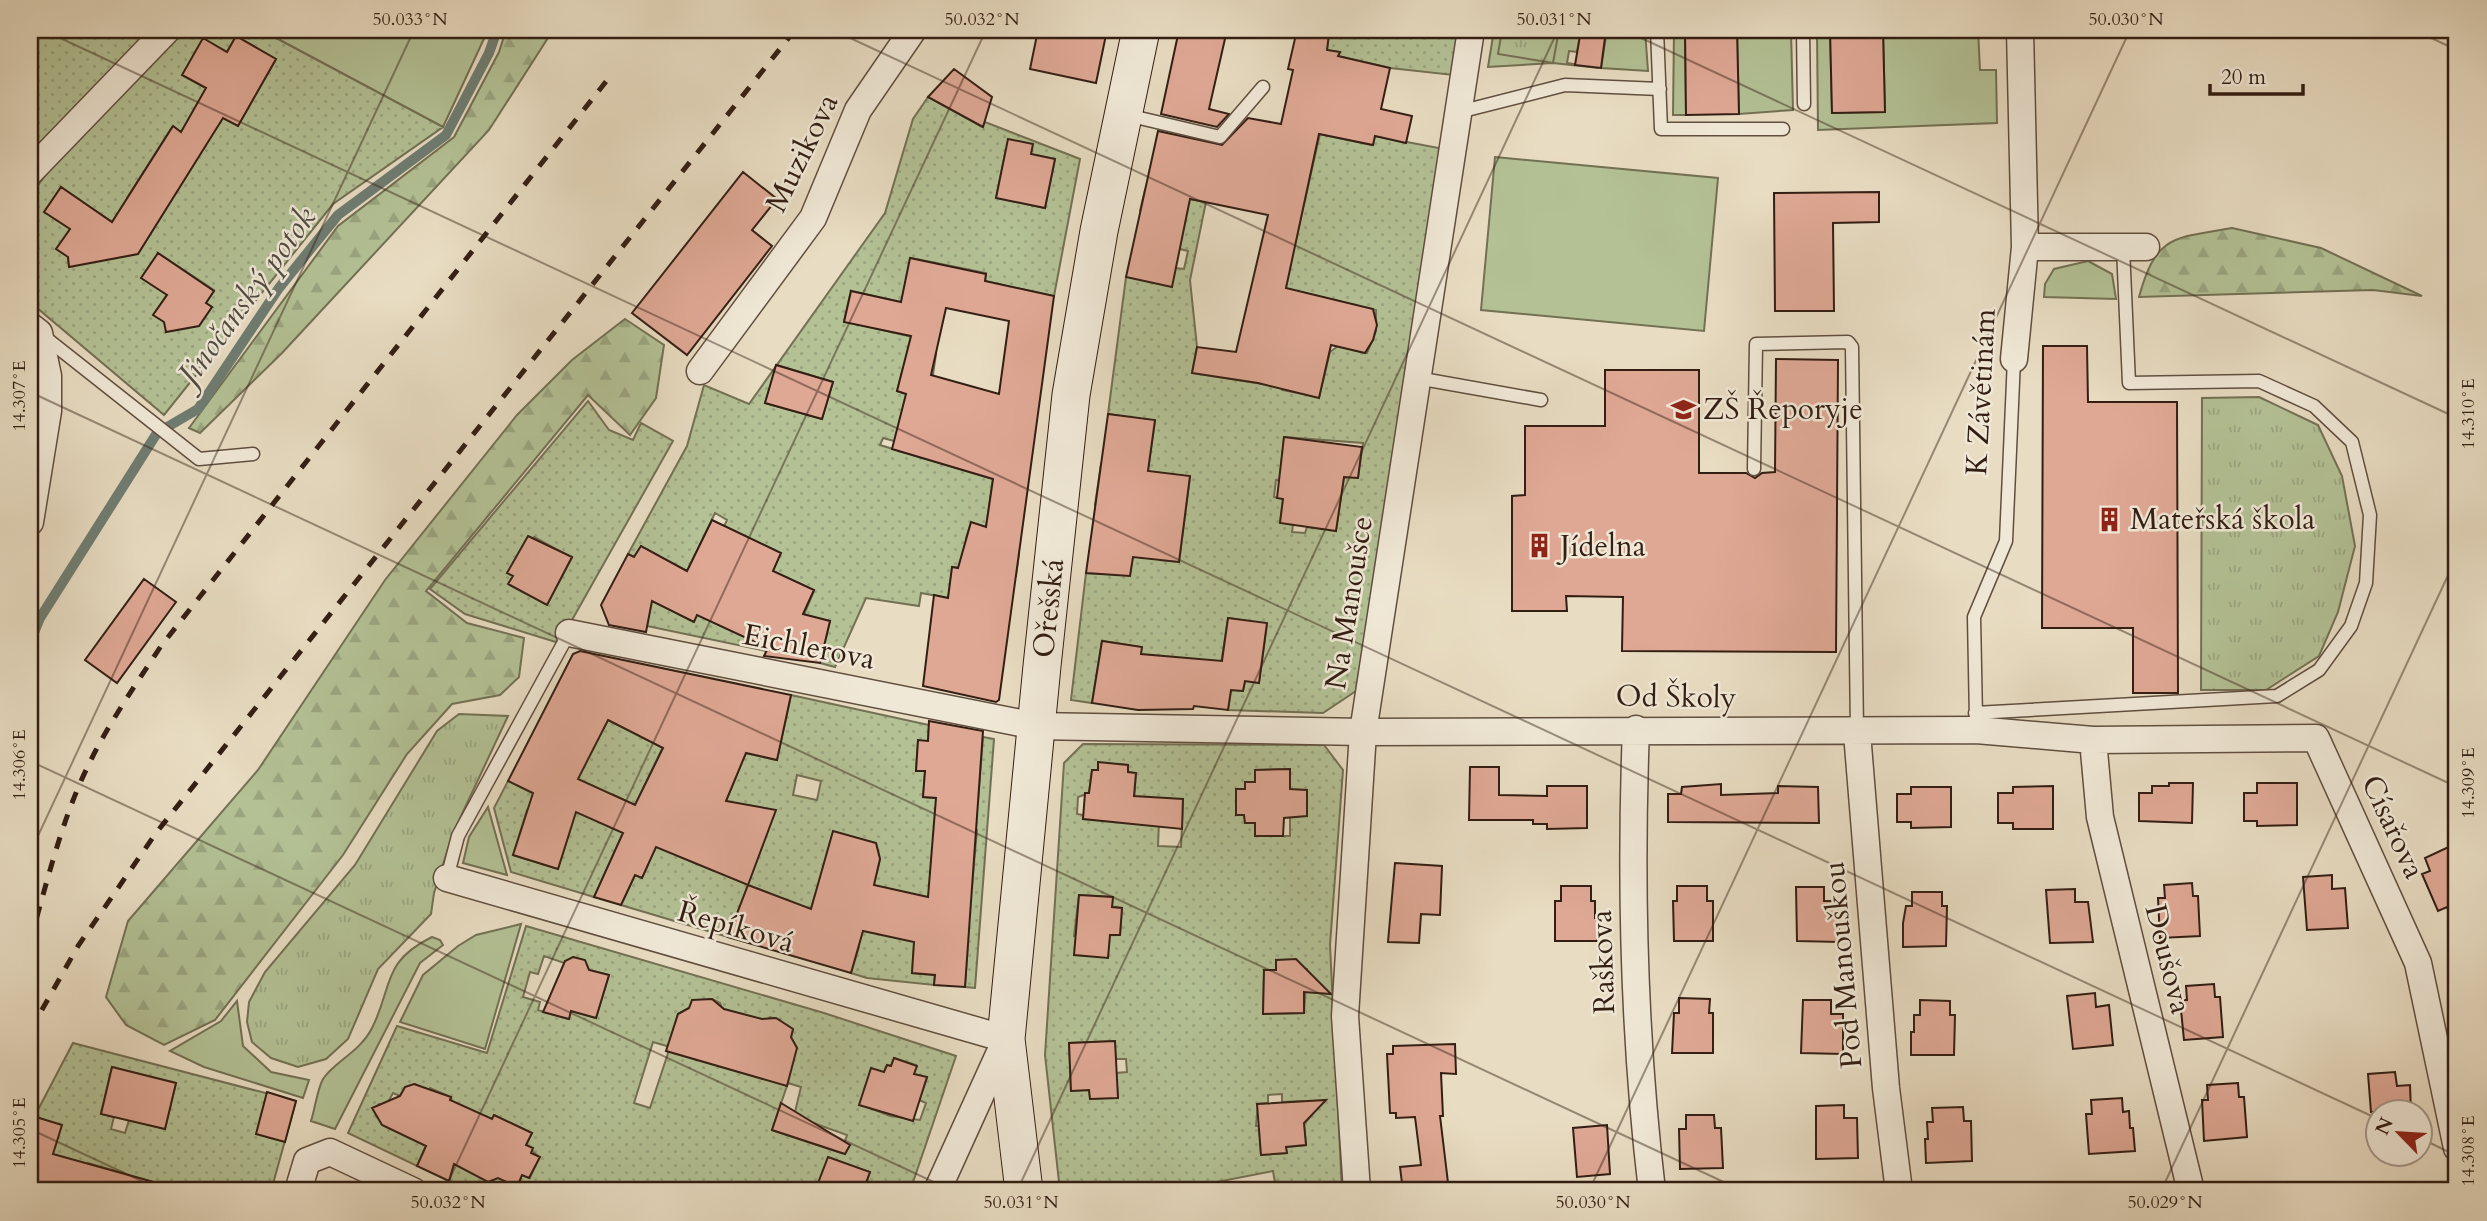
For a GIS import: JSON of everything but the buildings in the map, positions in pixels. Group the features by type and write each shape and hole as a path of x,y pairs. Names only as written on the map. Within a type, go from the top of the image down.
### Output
{"street":[{"path":"30,172 167,30"},
{"name":"Muzikova","path":"700,371 813,218 858,110 914,30"},
{"name":"Ořešská","path":"1024,1191 1006,1038 1036,726 1071,396 1141,30"},
{"name":"Na Manoušce","path":"1357,1191 1345,1016 1363,733 1471,30"},
{"name":"K Závětinám","path":"2014,359 2025,247 2021,30"},
{"path":"2025,247 2134,247"},
{"path":"30,522 48,411 48,376 34,330"},
{"name":"Eichlerova","path":"569,633 1036,726"},
{"name":"Od Školy","path":"1036,726 1363,733 1636,729 1857,733 1976,722 2093,740 2316,738"},
{"name":"Raškova","path":"1636,729 1632,825 1641,1102 1652,1191"},
{"name":"Pod Manouškou","path":"1857,733 1888,1100 1899,1191"},
{"name":"Císařova","path":"2316,738 2418,963 2457,1148"},
{"name":"Doušova","path":"2093,740 2100,817 2191,1191"},
{"name":"Řepíková","path":"447,878 1006,1038"},
{"path":"937,1191 1006,1038"},
{"path":"298,1191 307,1161 330,1152 413,1191"}],"lane":[{"path":"1657,30 1661,129 1783,129"},
{"path":"1803,30 1804,104"},
{"path":"1460,105 1565,85 1660,89"},
{"path":"1124,114 1220,137 1263,87"},
{"path":"1976,722 2277,696 2319,670 2351,626 2366,583 2370,515 2352,442 2314,406 2259,381 2129,383 2134,247"},
{"path":"34,330 199,460 253,454"},
{"path":"1754,469 1756,344 1847,342 1852,347 1857,733"},
{"name":"K Závětinám","path":"1976,722 1974,617 2006,541 2014,359"},
{"path":"1417,378 1541,400"},
{"path":"447,878 458,836 569,633"}],"green space":[{"path":"30,30 151,30 30,153"},
{"path":"183,30 261,30 443,127 333,204 164,415 30,302 30,196 53,165","holes":["236,36 276,59 238,126 198,104 206,88 203,39 227,52","172,127 205,147 127,198","61,188 117,225 69,266 73,225 58,221 45,212","158,253 214,290 206,303 212,307 154,314 170,290"]},
{"path":"261,30 488,30 443,127"},
{"path":"506,30 553,30 489,130 282,353 200,433 189,428 338,226 454,137 499,52"},
{"path":"1307,30 1459,30 1453,75 1390,68 1338,56 1339,52 1327,50 1329,34"},
{"path":"1494,30 1581,30 1577,52 1569,51 1567,63 1599,68 1553,63 1488,67"},
{"path":"1502,30 1559,30 1553,63 1498,54"},
{"path":"1607,30 1645,30 1648,71 1601,68"},
{"path":"1674,30 1685,30 1686,115 1673,115"},
{"path":"1737,30 1791,30 1793,110 1739,114"},
{"path":"1817,30 1830,30 1832,113 1885,112 1883,30 1978,30 1980,70 1996,70 1997,123 1818,130"},
{"path":"928,97 982,127 985,122 1080,159 1054,296 985,281 986,273 911,258 902,300 945,312 851,291 844,321 921,339 919,350 936,354 933,375 903,368 897,391 1004,420 894,441 883,438 880,445 993,479 986,527 971,523 966,538 1019,554 1016,576 953,567 948,598 921,593 919,606 866,598 835,667 820,663 830,621 817,618 801,622 814,591 799,583 766,651 647,626 659,556 641,546 634,557 628,554 687,446 704,385 749,404 885,213 913,119","holes":["1032,144 1031,154 1055,159 1045,208 996,198 1006,149","777,365 833,382 822,419 765,403","715,513 727,520 718,539 731,545 693,622 669,609"]},
{"path":"1320,134 1372,145 1375,136 1444,149 1356,691 1323,713 1228,710 1231,690 1243,691 1245,681 1259,682 1267,624 1228,618 1221,664 1140,661 1141,647 1102,641 1092,703 1071,700 1086,573 1130,575 1139,511 1095,505 1101,464 1148,470 1155,421 1108,414 1126,277 1175,268 1184,269 1188,251 1180,249 1140,211 1145,190 1206,202 1190,280 1197,347 1192,373 1263,384","holes":["1296,291 1376,310 1376,331 1367,353 1338,346 1330,352 1319,397 1282,390","1284,437 1363,443 1358,478 1344,477 1336,530 1307,527 1305,533 1292,532 1293,525 1280,522 1283,499 1274,497 1276,480 1286,482 1281,468","1170,474 1190,477 1179,562 1160,560"]},
{"path":"1495,157 1718,178 1704,331 1481,310"},
{"path":"2232,228 2321,248 2422,296 2373,290 2139,297 2152,261 2170,243 2195,234"},
{"path":"2088,261 2112,274 2116,299 2044,297 2045,284 2054,269"},
{"path":"625,319 664,345 656,398 630,435 588,395 426,591 467,623 524,638 519,677 500,695 452,704 407,754 343,855 215,1020 164,1045 126,1025 106,997 128,921 258,770 385,580 517,415 572,360"},
{"path":"2259,397 2318,425 2342,476 2355,546 2338,612 2319,656 2266,690 2201,690 2202,398"},
{"path":"588,401 609,430 633,440 641,423 673,441 559,643 465,614 430,589","holes":["534,537 572,558 547,605 509,584 513,576 507,573"]},
{"path":"791,695 929,725 928,741 918,741 916,770 925,771 923,797 978,801 983,737 994,739 975,988 965,987 969,925 915,931 912,973 935,975 934,985 867,978 851,973 859,947 839,941 815,895 797,957 784,953 791,925 766,903 769,893 748,885 728,937 621,905 635,875 642,878 648,865 650,844 689,834 680,857 714,871 740,804 726,801 741,764 741,752 777,760","holes":["797,775 821,781 817,800 793,795","934,827 977,830 972,886","833,832 876,843 880,859 877,872"]},
{"path":"684,703 635,805 614,795 623,833 594,897 511,872 494,808 508,781 536,795 603,730 608,720 624,728 631,716","holes":["527,810 572,824 558,869 513,855"]},
{"path":"459,714 508,716 453,833 434,893 431,914 378,969 348,1039 326,1059 298,1067 271,1058 252,1042 247,1022 249,1002 265,972 355,865 437,731"},
{"path":"1083,744 1324,745 1343,770 1330,945 1342,1191 1265,1191 1276,1189 1273,1171 1201,1185 1201,1191 1060,1191 1045,1055 1064,763","holes":["1098,763 1128,765 1128,772 1136,773 1134,799 1083,815 1077,814 1078,797 1089,793 1092,770 1098,770","1290,769 1290,836 1255,836 1255,823 1245,823 1244,815 1236,815 1236,790 1245,789 1245,782 1255,782 1255,770","1160,798 1183,800 1181,847 1158,846","1079,895 1113,897 1112,907 1122,908 1120,935 1074,936","1276,960 1290,969 1307,969 1304,1013 1263,1014 1264,970 1276,970","1114,1041 1116,1059 1126,1059 1127,1072 1116,1073 1118,1097 1090,1099 1089,1090 1071,1091 1069,1043","1282,1094 1282,1102 1304,1101 1311,1108 1312,1115 1304,1124 1306,1145 1286,1147 1286,1153 1261,1155 1259,1126 1256,1126 1258,1104 1268,1103 1268,1095"]},
{"path":"488,807 507,875 463,863 469,837"},
{"path":"521,924 485,1049 400,1022 423,975 458,946 476,935"},
{"path":"526,926 824,1013 956,1056 910,1191 887,1191 887,1188 867,1181 870,1172 857,1168 826,1179 821,1191 587,1191 575,1186 572,1191 470,1191 449,1181 460,1143 451,1097 430,1088 425,1097 422,1088 415,1084 405,1087 400,1096 393,1093 387,1104 379,1104 375,1112 377,1117 426,1146 417,1166 348,1133 397,1026 487,1053","holes":["544,956 564,963 573,957 585,961 589,970 609,975 596,1018 571,1011 568,1019 538,1010 540,1002 523,997 530,972 538,974","712,999 720,1003 723,1011 766,1020 770,1017 780,1020 785,1028 793,1030 791,1038 797,1048 676,1021 678,1014 704,1000","653,1042 670,1047 650,1108 634,1103","894,1058 916,1065 914,1074 927,1078 919,1100 926,1103 920,1120 890,1116 872,1109 887,1065 891,1066","788,1083 801,1087 794,1116 847,1135 841,1153 772,1130","494,1115 532,1133 526,1145 539,1157 530,1178 522,1175 517,1187 499,1177 488,1182 488,1128"]},
{"path":"432,937 440,940 443,945 420,963 335,1129 311,1121 323,1079 367,1036 379,1013 396,966 416,946"},
{"path":"237,1001 243,1046 271,1072 309,1080 303,1098 204,1067 170,1051 221,1021"},
{"path":"73,1043 296,1101 271,1191 165,1191 123,1179 123,1173 88,1163 80,1191 42,1191 36,1117 30,1138 30,1125","holes":["112,1067 176,1083 165,1129 129,1120 125,1133 111,1129 114,1117 101,1113"]}],"waterway":[{"name":"Jinočanský potok","path":"30,642 40,618 157,433 198,409 279,288 338,215 446,135 489,53 497,30"}],"railway":[{"path":"30,1031 78,946 156,833 795,30"},
{"path":"30,941 55,852 78,787 104,735 161,646 608,79"}],"place":[{"name":"ZŠ Řeporyje","path":"1683,409"},
{"name":"Mateřská škola","path":"2110,519"},
{"name":"Jídelna","path":"1540,546"}]}
